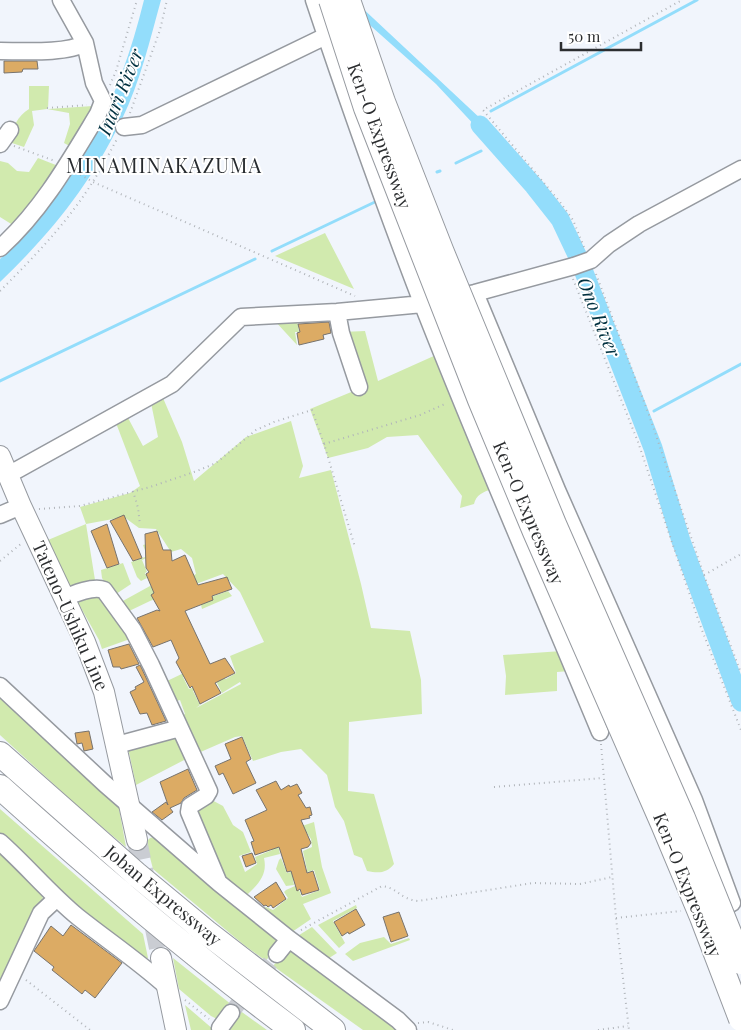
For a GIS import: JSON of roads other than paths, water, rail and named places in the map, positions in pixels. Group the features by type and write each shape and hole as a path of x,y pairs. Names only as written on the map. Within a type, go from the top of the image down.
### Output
{"highway":[{"name":"Ken-O Expressway","path":"331,0 366,108 480,400 535,532 670,841 741,1019"},
{"name":"Ken-O Expressway","path":"348,0 383,102 441,250 554,524 683,818 741,962"},
{"name":"Joban Expressway","path":"0,754 136,874 206,932 333,1030"},
{"name":"Joban Expressway","path":"0,787 51,834 166,930 292,1030"}],"main road":[{"name":"Tateno-Ushiku Line","path":"0,456 23,511 95,665 104,692 117,745 136,840"},
{"path":"161,958 176,1030"}],"street":[{"path":"0,248 17,233 35,211 67,166 98,114 102,103 94,83 85,43 61,0"},
{"path":"314,0 373,172 423,304 460,398 600,732"},
{"path":"124,127 142,125 326,36"},
{"path":"0,51 40,51 75,48 85,43"},
{"path":"8,475 172,384 241,317 337,312 423,304 474,293 582,263 639,224 741,169"},
{"path":"474,293 557,490 694,800 732,903"},
{"path":"337,312 340,333 358,387"},
{"path":"0,515 23,511"},
{"path":"64,599 71,595 99,588 104,590 133,630 209,790 206,796 190,806 189,812 219,884"},
{"path":"586,698 638,675"},
{"path":"0,686 105,784 219,884 406,1028"},
{"path":"117,745 180,728"},
{"path":"172,843 195,828"},
{"path":"0,842 57,898 166,986"},
{"path":"0,1000 41,912 57,898"},
{"path":"277,954 288,939"},
{"path":"220,1028 231,1013"}],"water":[{"name":"Inari River","path":"144,0 161,0 139,76 110,143 83,186 53,226 0,282 0,259 51,201 73,171 91,140 121,74 134,38"},
{"path":"358,4 482,120 481,122 499,142 494,146 436,84 354,11"}],"waterway":[{"path":"491,111 697,0"},
{"name":"Ono River","path":"480,125 534,186 560,219 578,257 653,448 681,541 741,702"},
{"path":"456,163 481,151"},
{"path":"272,251 377,201"},
{"path":"0,381 255,259"},
{"path":"654,411 741,364"}],"tunnel":[{"path":"137,840 161,958"},
{"path":"231,1013 277,954"}],"district":[{"name":"MINAMINAKAZUMA","path":"164,166"}]}
